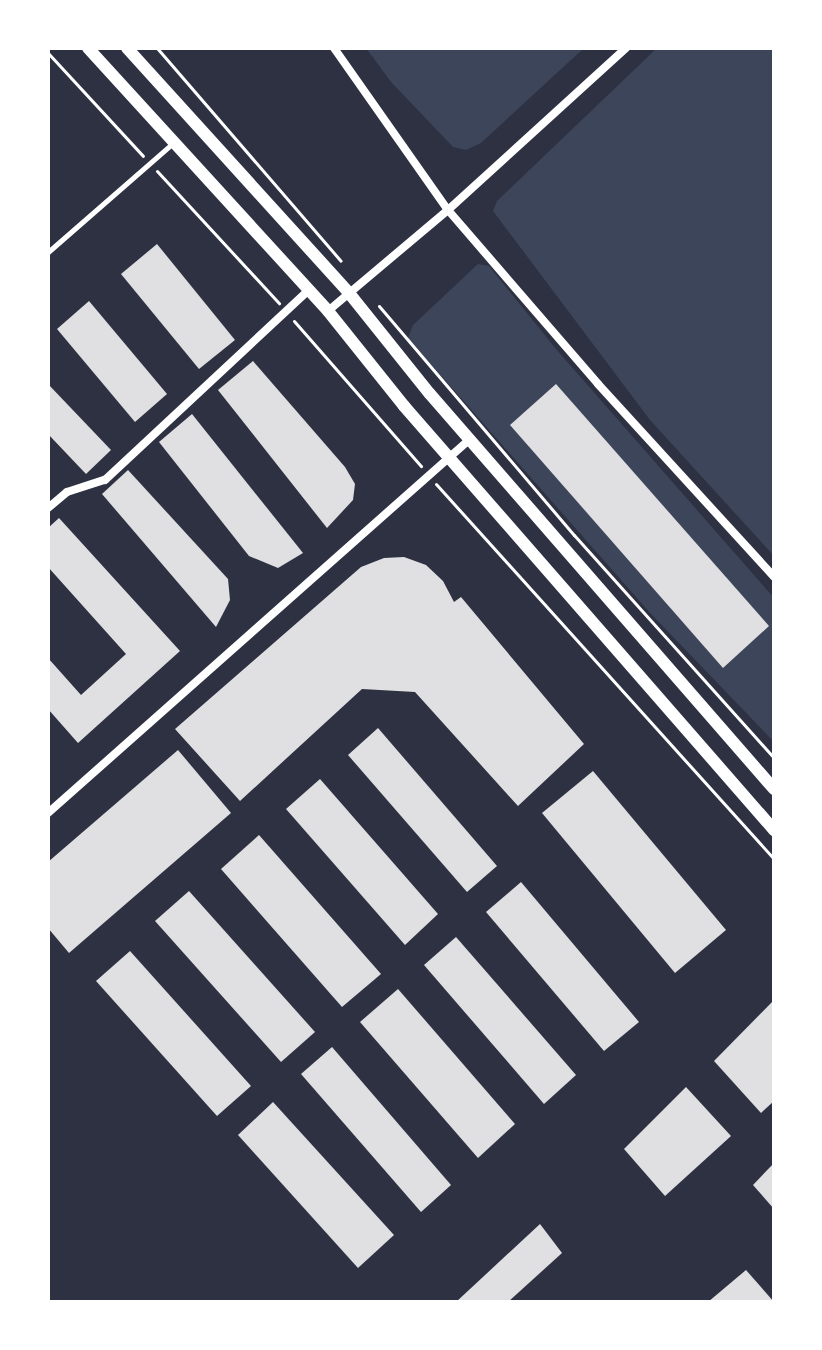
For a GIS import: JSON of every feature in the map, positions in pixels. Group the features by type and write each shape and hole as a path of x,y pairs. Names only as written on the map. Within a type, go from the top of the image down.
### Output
{"main road":[{"path":"88,48 328,311 450,458 774,830"},
{"path":"127,48 349,293 470,439 774,789"}],"street":[{"path":"334,48 448,210 598,384 774,577"},
{"path":"328,311 448,210 626,48"},
{"path":"48,508 67,492 105,480 309,290"},
{"path":"48,813 470,439"}],"lane":[{"path":"48,252 174,142"}],"path":[{"path":"157,48 574,535 774,758"},
{"path":"48,53 286,311 430,477 774,859"}],"shaded area":[{"path":"366,48 584,48 481,143 466,150 453,147 391,82"},
{"path":"657,48 774,48 774,556 650,420 493,211 497,201"},
{"path":"478,264 489,266 556,349 774,598 774,742 651,614 408,338 413,325"}],"building":[{"path":"157,244 235,340 199,369 121,274"},
{"path":"89,301 167,394 135,422 57,329"},
{"path":"253,361 345,467 355,484 353,500 327,528 218,390"},
{"path":"48,384 111,450 86,474 48,434"},
{"path":"556,384 769,626 723,668 510,425"},
{"path":"192,414 303,553 278,568 249,556 159,442"},
{"path":"128,470 228,579 230,600 216,627 102,494"},
{"path":"59,518 180,651 78,743 48,709 48,658 81,695 126,654 48,567 48,528"},
{"path":"404,557 426,565 443,581 454,602 461,597 584,744 518,806 415,692 362,689 240,801 175,729 361,567 384,558"},
{"path":"378,728 497,866 467,892 348,755"},
{"path":"178,750 231,813 69,953 48,928 48,862"},
{"path":"593,771 726,930 675,973 542,813"},
{"path":"320,779 438,914 405,945 286,809"},
{"path":"259,835 381,974 342,1007 221,869"},
{"path":"521,882 639,1022 604,1051 486,912"},
{"path":"189,891 315,1032 281,1062 155,921"},
{"path":"456,937 576,1075 544,1104 424,965"},
{"path":"130,951 251,1086 217,1116 96,981"},
{"path":"398,989 515,1124 478,1158 360,1022"},
{"path":"774,1000 774,1101 761,1113 714,1061"},
{"path":"332,1047 451,1185 421,1212 301,1074"},
{"path":"686,1087 731,1136 665,1196 624,1149"},
{"path":"273,1102 394,1235 358,1268 238,1135"},
{"path":"774,1163 774,1209 753,1185"},
{"path":"540,1224 562,1253 508,1302 456,1302"},
{"path":"746,1270 774,1302 708,1302"}]}
